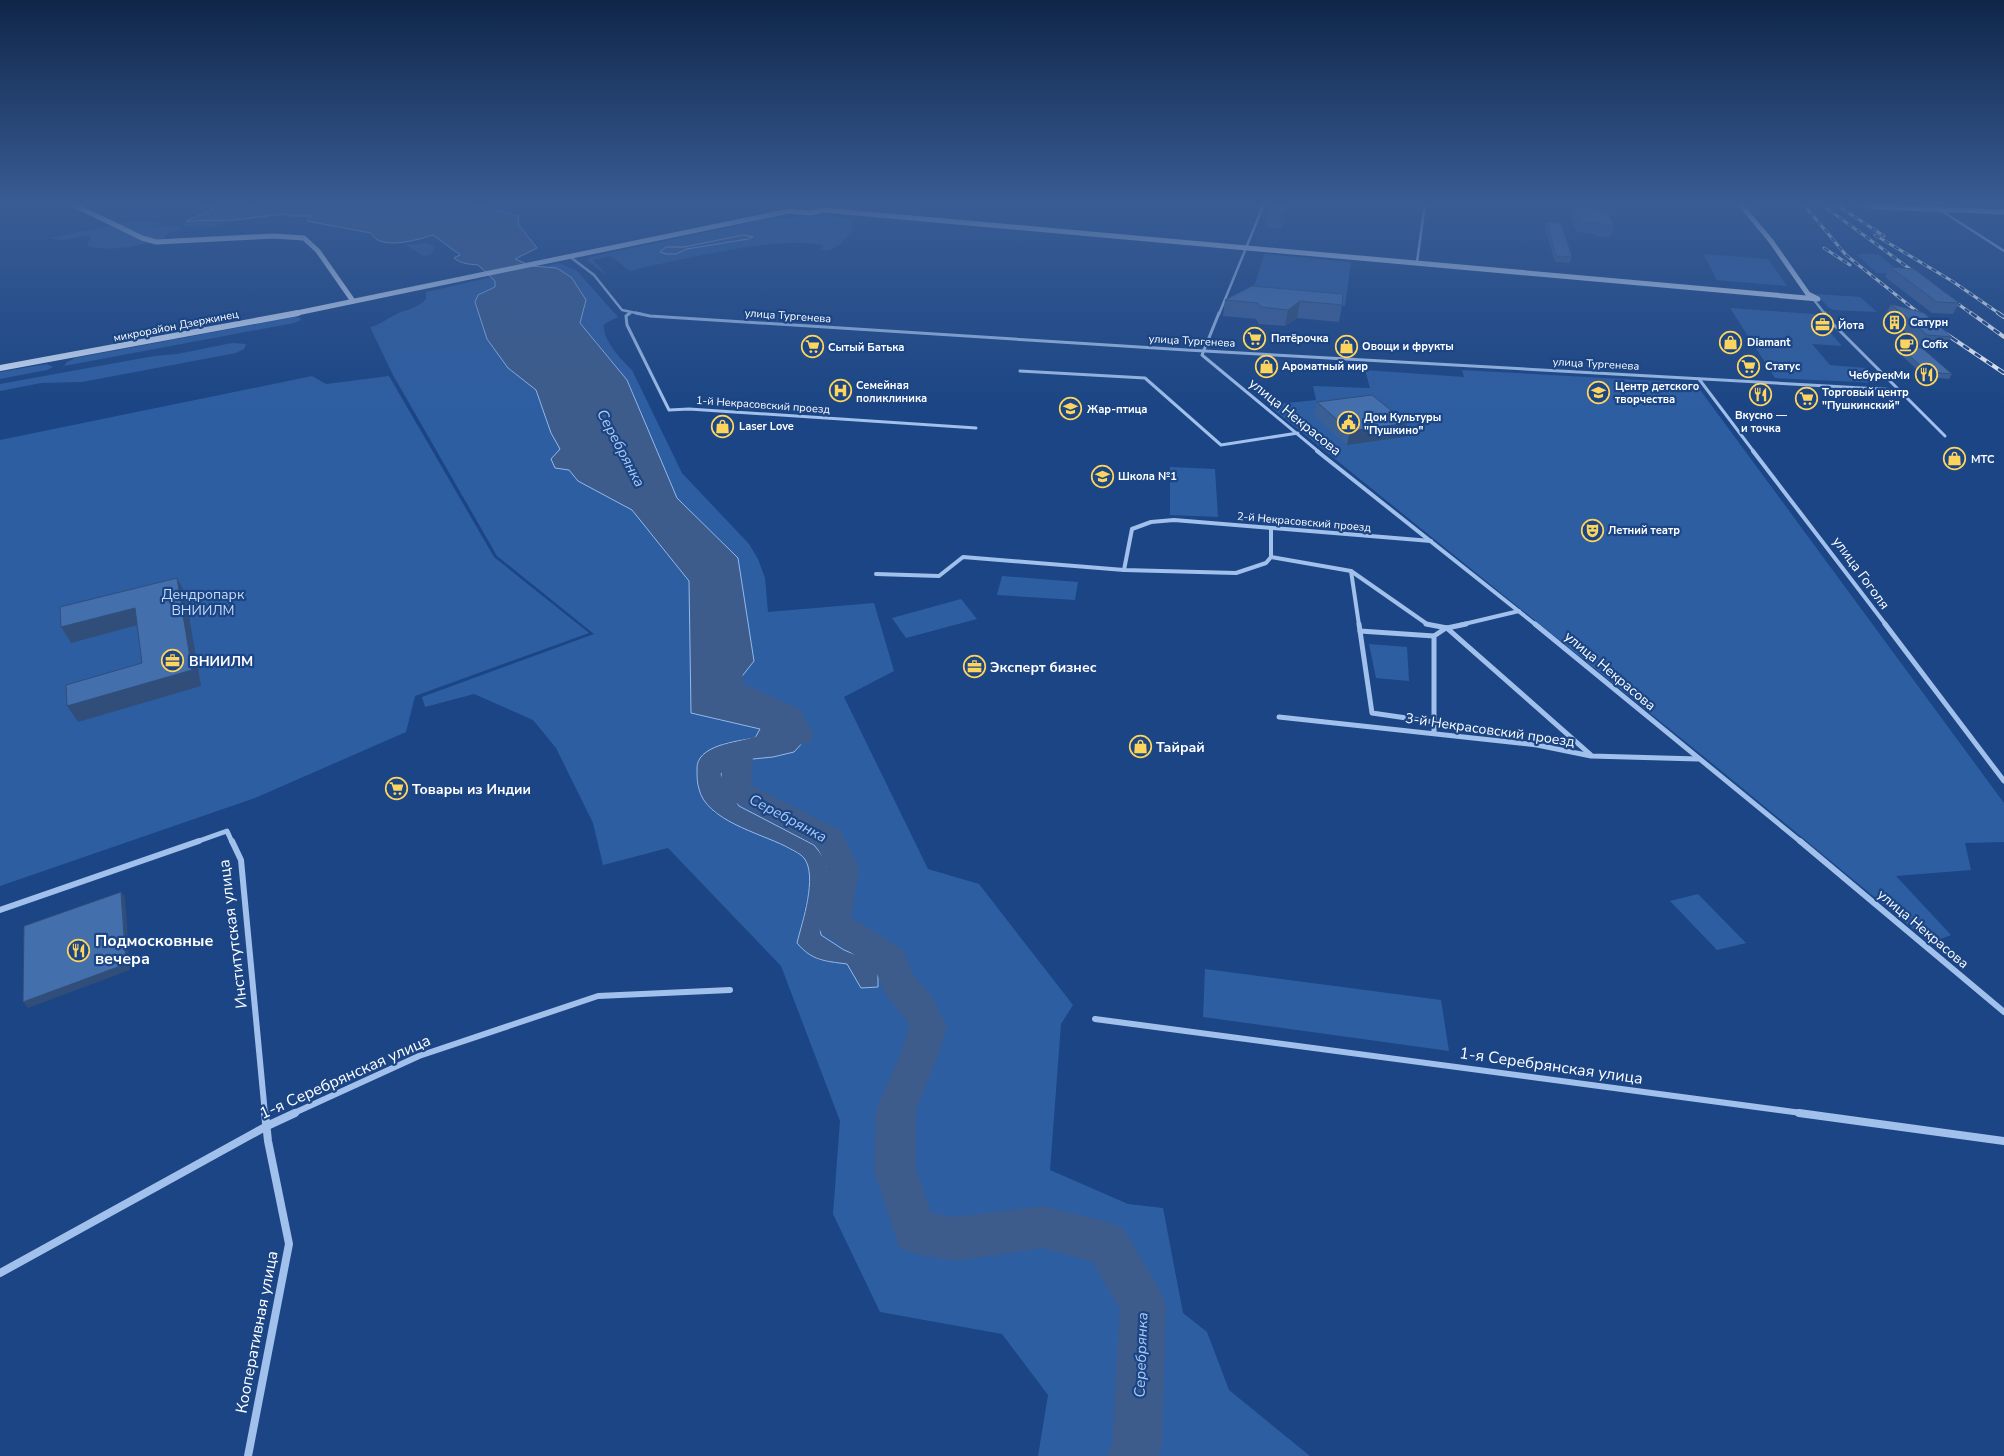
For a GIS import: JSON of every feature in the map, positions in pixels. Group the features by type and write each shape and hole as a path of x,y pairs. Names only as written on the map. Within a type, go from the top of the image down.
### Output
{"main road":[{"path":"333,272 353,301"},
{"name":"микрорайон Дзержинец","path":"0,368 241,324 492,272"},
{"name":"микрорайон Дзержинец","path":"1534,272 1805,295 1814,300"},
{"path":"1790,272 1805,295"}],"street":[{"path":"590,272 622,310 630,313"},
{"path":"1205,351 1236,272"},
{"path":"1814,300 1825,312 1825,316 1945,436"},
{"name":"улица Тургенева","path":"630,313 650,316 1205,351 1898,390"},
{"name":"1-й Некрасовский проезд","path":"630,313 626,316 626,325 669,410 689,409 976,428"},
{"name":"улица Некрасова","path":"1205,351 1202,355 1258,404 1298,433 1519,611 2004,1012"},
{"path":"1020,371 1145,378 1221,446 1298,433"},
{"name":"улица Гоголя","path":"1699,379 1803,513 1874,611 2004,781"},
{"name":"2-й Некрасовский проезд","path":"1124,570 1132,529 1150,522 1174,520 1432,541"},
{"path":"876,574 939,576 963,557 1124,570 1236,573 1266,563 1271,557 1271,528"},
{"path":"1271,557 1351,571 1427,624 1447,628 1591,756"},
{"path":"1351,571 1372,714 1434,722"},
{"path":"1360,631 1434,636 1447,628 1519,611"},
{"path":"1434,636 1434,733"},
{"name":"3-й Некрасовский проезд","path":"1279,717 1537,745 1591,756 1698,759"},
{"name":"Институтская улица","path":"0,910 227,831 241,860 267,1126"},
{"name":"1-я Серебрянская улица","path":"0,1272 267,1126 418,1056 598,996 730,990"},
{"name":"1-я Серебрянская улица","path":"1095,1020 1172,1028 2004,1141"},
{"name":"Кооперативная улица","path":"248,1456 289,1244 268,1141 267,1126"}],"green space":[{"path":"562,272 578,272 618,317 604,324 604,330 609,343 632,370 682,473 749,544 758,559 765,578 768,612 874,603 894,671 844,697 928,869 979,884 1073,1005 1061,1024 1050,1170 1128,1204 1163,1208 1183,1313 1207,1332 1229,1390 1310,1456 1038,1456 1048,1395 1002,1334 880,1312 833,1214 840,1121 781,966 668,848 603,865 593,823 556,748 533,720 474,694 425,707 422,697 594,634 497,556 393,375 370,327 422,303 426,299 426,292 492,277 495,281 495,287 478,295 508,368 536,390 551,433 561,449 569,470 578,481 632,510 689,581 691,713 760,729 755,738 723,743 713,812 731,822 766,836 804,857 810,871 809,889 797,943 819,960 847,964 876,963 844,950 821,935 819,924 830,882 822,855 739,806 726,787 721,774 733,761 773,757 794,752 798,725 737,699 732,689 754,661 738,558 677,498 627,380 580,323 586,300 569,276"},
{"path":"1259,272 1350,272 1345,306 1251,297"},
{"path":"1713,272 1777,272 1787,286 1717,280"},
{"path":"1876,272 1900,272 1903,274"},
{"path":"1816,294 1860,297 1877,312 1834,310 1829,308"},
{"path":"1730,308 1814,314 1842,346 1812,344 1830,365 1866,368 1878,383 1775,378"},
{"path":"295,317 301,320 294,323 64,366 75,358"},
{"path":"232,343 246,344 244,349 236,353 82,382 41,383 0,391 0,384"},
{"path":"47,364 53,367 47,370 0,379 0,372"},
{"path":"1365,370 1464,377 1462,370 1695,383 2004,803 2004,842 1965,843 1971,870 1896,876 1951,935 1930,943 1713,764 1268,405 1316,400 1313,386 1370,388"},
{"name":"Дендропарк ВНИИЛМ","path":"312,376 326,384 389,376 494,557 589,633 415,696 406,732 255,798 0,886 0,440"},
{"path":"1170,467 1215,469 1218,517 1170,515"},
{"path":"1002,576 1078,582 1075,600 997,595"},
{"path":"961,599 977,619 906,638 892,618"},
{"path":"1369,644 1407,647 1409,681 1376,678"},
{"path":"1698,894 1746,943 1717,950 1670,901"},
{"path":"1205,969 1441,1000 1449,1051 1203,1017"}],"water":[{"path":"485,272 563,272 572,278 586,300 580,323 627,380 677,498 738,558 754,661 732,689 737,699 798,725 806,739 794,752 773,757 733,761 721,774 726,787 739,806 814,845 823,858 828,870 829,881 820,923 821,935 844,950 876,963 878,987 861,988 847,964 825,961 814,957 797,943 808,899 810,876 804,858 785,846 722,817 704,800 698,787 697,775 698,762 703,755 719,746 755,738 760,729 691,713 689,581 632,510 578,481 569,470 555,468 551,459 560,449 551,433 536,390 508,368 487,339 475,302 478,295 495,287 495,281"}],"building":[{"path":"1897,272 1918,272 1959,303 1937,302"},
{"path":"1252,286 1343,294 1342,305 1300,301 1288,310 1261,307 1258,303 1225,300"},
{"path":"1891,304 1924,313 1952,337 1927,335"},
{"path":"1899,346 1922,348 1952,374 1927,372"},
{"path":"1372,395 1407,423 1350,431 1317,402"},
{"path":"177,578 192,670 67,706 66,685 142,663 135,608 61,627 60,607"},
{"name":"Подмосковные вечера","path":"121,892 126,964 23,1002 24,926"}],"waterway":[{"name":"Серебрянка","path":"726,652 731,689 789,715 800,735 738,751 736,790 830,839 843,868 833,923 890,960 899,984 919,1008 928,1027 921,1050 896,1110 895,1170 915,1232 956,1239 1043,1227 1107,1244 1143,1305 1137,1446 1132,1456"}],"railway":[{"path":"1867,272 1920,314"},
{"path":"1914,272 1921,277"},
{"path":"1937,272 2000,314"},
{"path":"1947,296 1972,314"},
{"path":"1918,313 1926,319"},
{"path":"1971,313 2004,337"},
{"path":"1998,313 2004,317"},
{"path":"1940,330 2004,373"}],"place":[{"name":"Сатурн","path":"1894,322"},
{"name":"Йота","path":"1822,325"},
{"name":"Пятёрочка","path":"1255,338"},
{"name":"Diamant","path":"1731,342"},
{"name":"Cofix","path":"1906,344"},
{"name":"Овощи и фрукты","path":"1346,346"},
{"name":"Сытый Батька","path":"812,347"},
{"name":"Ароматный мир","path":"1266,366"},
{"name":"Статус","path":"1749,366"},
{"name":"ЧебурекМи","path":"1926,375"},
{"name":"Семейная поликлиника","path":"840,391"},
{"name":"Центр детского творчества","path":"1599,392"},
{"name":"Вкусно — и точка","path":"1761,394"},
{"name":"Торговый центр \"Пушкинский\"","path":"1806,398"},
{"name":"Жар-птица","path":"1071,409"},
{"name":"Дом Культуры \"Пушкино\"","path":"1348,423"},
{"name":"Laser Love","path":"723,426"},
{"name":"МТС","path":"1955,459"},
{"name":"Школа №1","path":"1102,476"},
{"name":"Летний театр","path":"1592,530"},
{"name":"ВНИИЛМ","path":"173,661"},
{"name":"Эксперт бизнес","path":"974,667"},
{"name":"Тайрай","path":"1140,747"},
{"name":"Товары из Индии","path":"396,789"},
{"name":"Подмосковные вечера","path":"79,950"}]}
